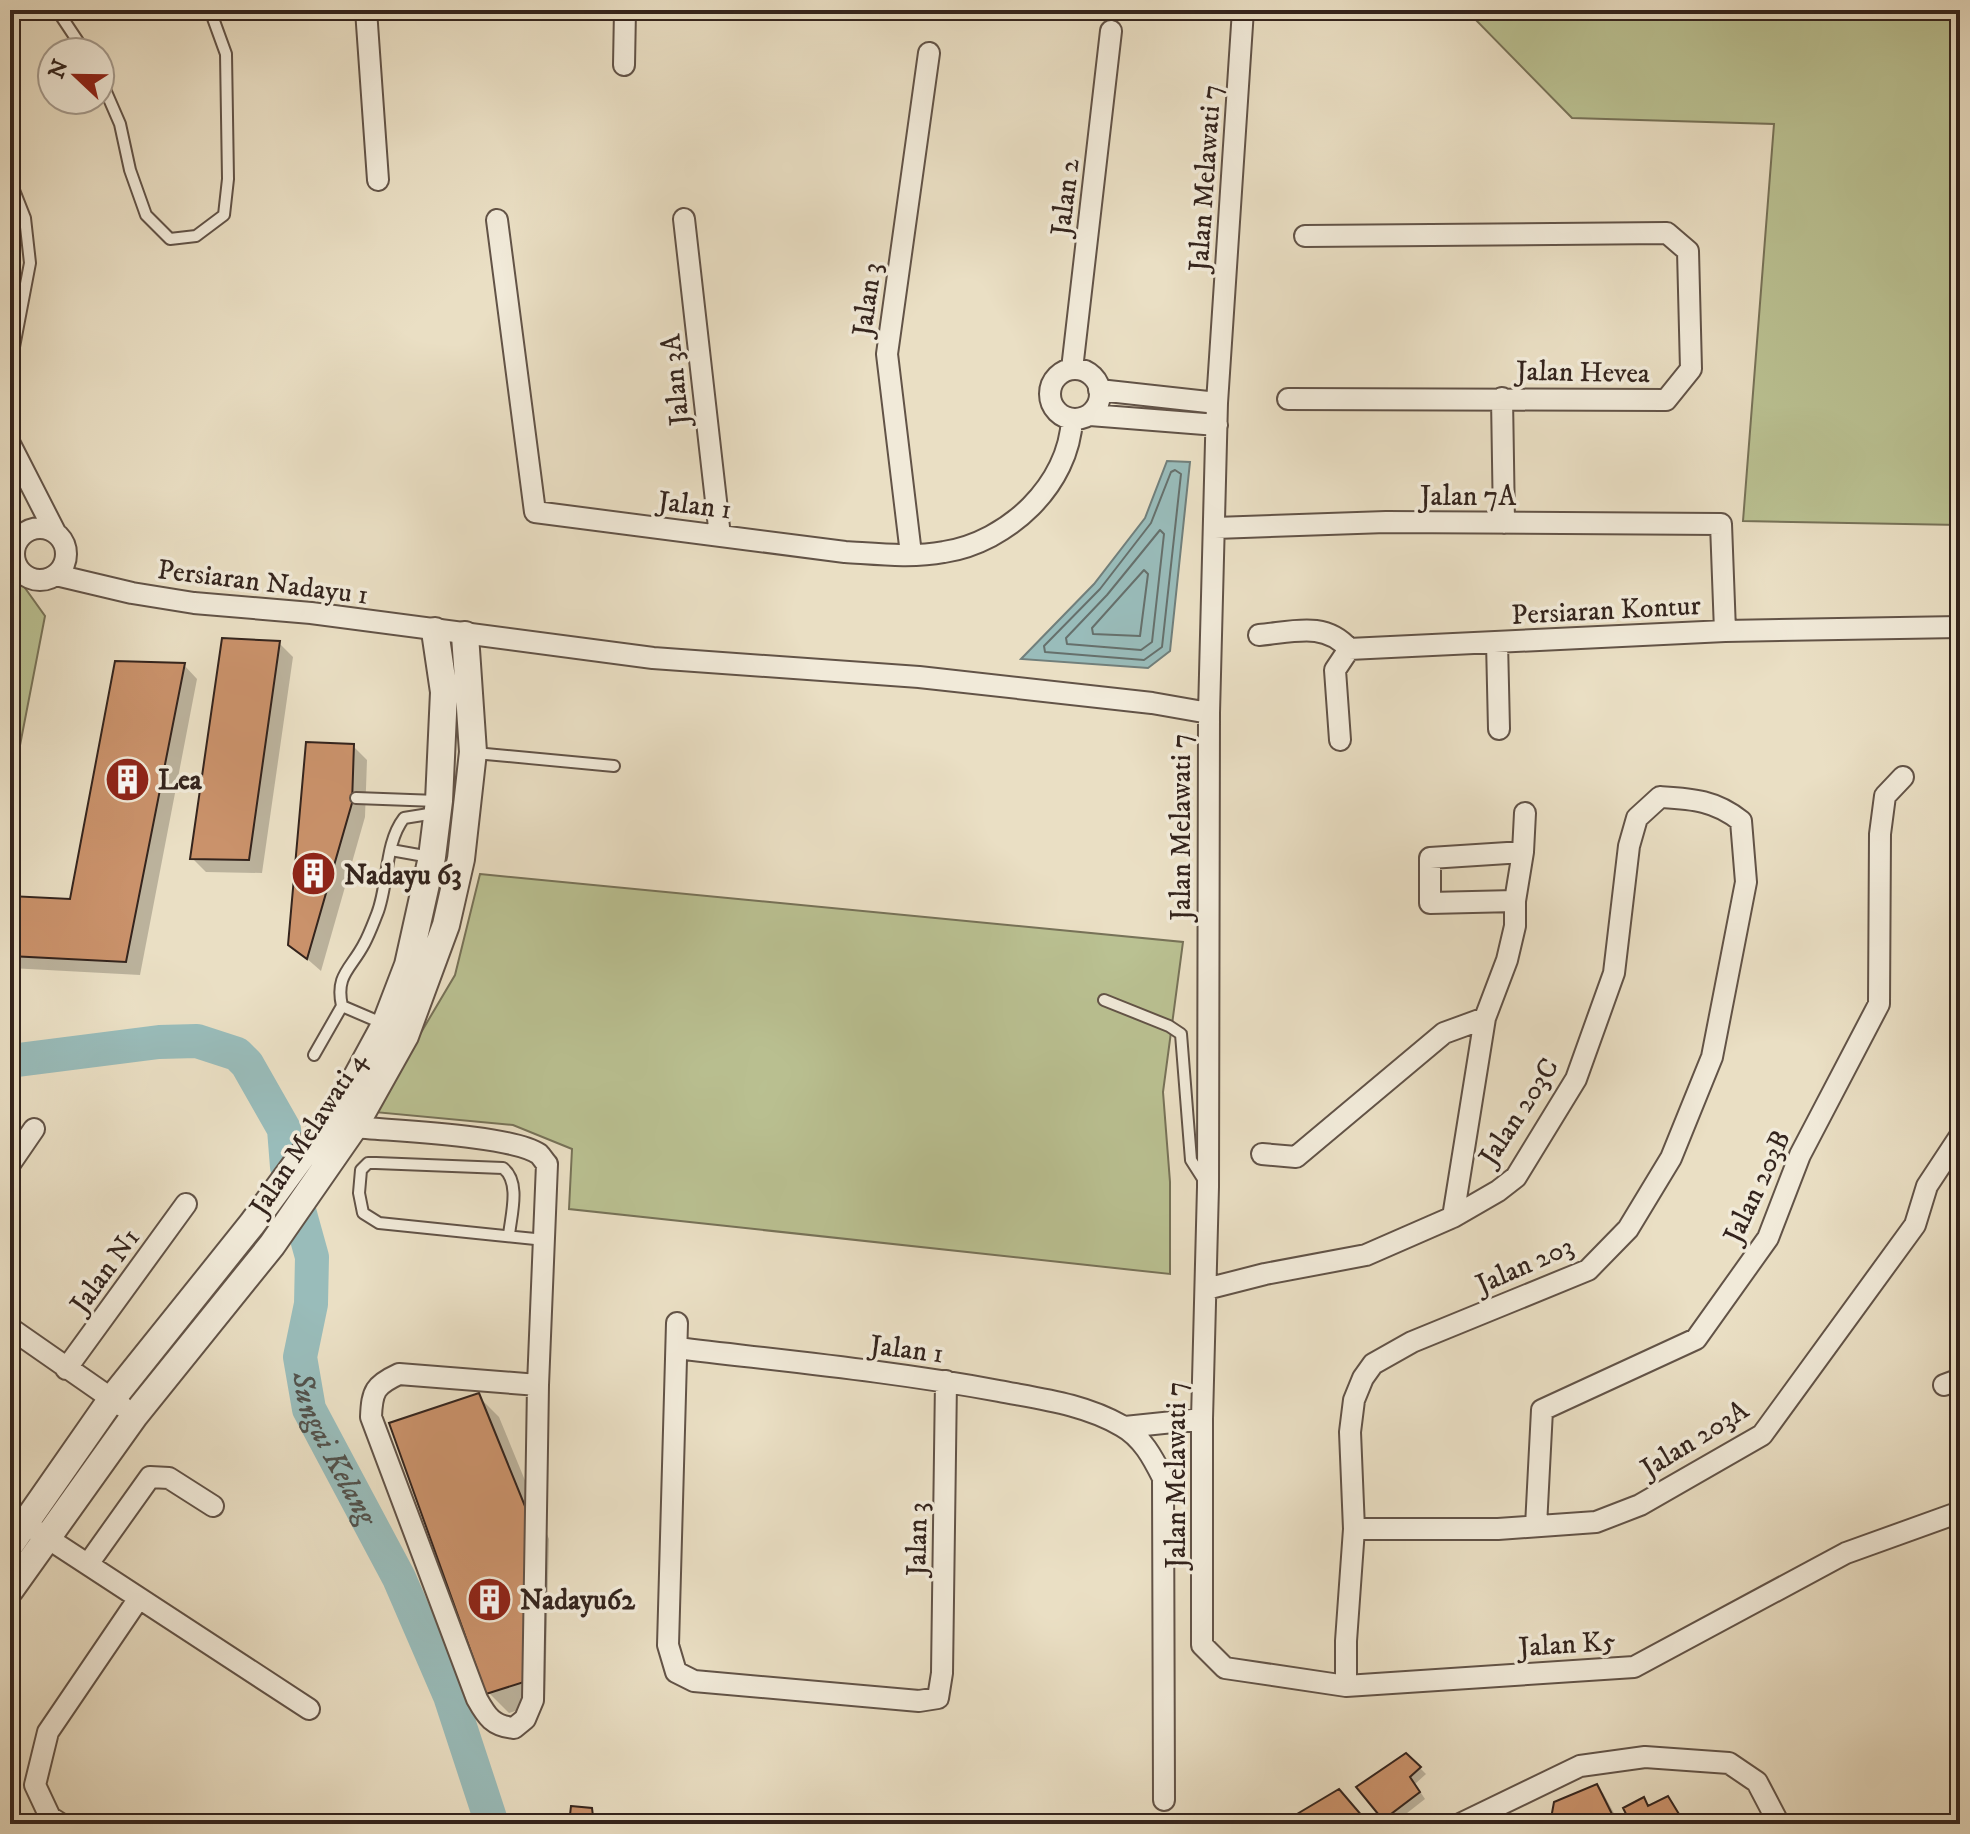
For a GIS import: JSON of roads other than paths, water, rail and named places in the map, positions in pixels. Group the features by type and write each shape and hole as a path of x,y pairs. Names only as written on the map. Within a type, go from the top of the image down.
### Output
{"street":[{"path":"366,10 378,180"},
{"path":"624,65 625,10"},
{"name":"Jalan Melawati 7","path":"1202,1645 1202,1419 1208,1187 1209,713 1217,403 1243,10"},
{"name":"Jalan 2","path":"1072,369 1111,31"},
{"name":"Jalan 3","path":"911,554 887,354 929,53"},
{"name":"Jalan 3A","path":"684,219 720,536"},
{"name":"Jalan 1","path":"497,220 535,512 845,552 944,552 979,543 1023,515 1056,477 1081,417"},
{"name":"Jalan Hevea","path":"1288,399 1666,400 1691,369 1688,251 1667,233 1305,236"},
{"path":"1081,417 1099,399 1099,390 1087,372 1072,369 1059,375 1051,387 1050,402 1058,414 1081,417 1217,425"},
{"path":"1099,390 1217,403"},
{"path":"1502,398 1504,523"},
{"path":"10,444 55,532 65,545 65,561 56,575 45,580 33,579 14,560 17,542 24,533 34,528 45,527 55,532"},
{"name":"Jalan 7A","path":"1215,528 1386,522 1721,524 1725,631"},
{"name":"Persiaran Nadayu 1","path":"56,575 132,593 194,603 311,613 653,658 919,677 1152,703 1209,713"},
{"name":"Persiaran Kontur","path":"1349,649 1725,631 1960,627"},
{"name":"Jalan Melawati 4","path":"10,1545 36,1530 135,1415 272,1245 303,1177 385,1025 408,965 432,857 444,692 435,631"},
{"path":"1259,635 1325,631 1340,638 1349,649 1335,670 1340,740"},
{"name":"Jalan Melawati 4","path":"10,1590 36,1530 111,1400 252,1224 354,1127 405,1036 446,925 461,859 473,752 465,635"},
{"path":"1497,642 1499,729"},
{"name":"Jalan 203B","path":"1536,1526 1542,1410 1696,1339 1768,1238 1800,1155 1879,1004 1880,834 1885,796 1903,777"},
{"name":"Jalan 203C","path":"1206,1289 1265,1274 1366,1255 1453,1217 1516,1177 1576,1079 1614,973 1629,846 1637,818 1660,797 1689,799"},
{"name":"Jalan 203","path":"1346,1686 1354,1529 1350,1432 1354,1400 1363,1378 1373,1364 1412,1342 1588,1270 1628,1229 1671,1158 1712,1057 1746,882 1741,821 1723,806 1689,799"},
{"path":"1453,1217 1485,1018 1515,926 1525,813"},
{"path":"1515,901 1430,903 1430,858 1523,852"},
{"path":"1262,1154 1296,1157 1444,1033 1485,1018"},
{"path":"354,1127 475,1138 539,1154 547,1164 538,1385 533,1700 525,1719 514,1728 501,1726 489,1719 477,1699 371,1417 372,1396 383,1381 399,1374 538,1385"},
{"path":"10,1164 34,1129"},
{"name":"Jalan 203A","path":"1354,1529 1498,1529 1596,1522 1640,1505 1762,1435 1915,1225 1927,1186 1960,1136"},
{"name":"Jalan N1","path":"66,1369 186,1204"},
{"path":"677,1323 677,1348"},
{"path":"10,1328 135,1415"},
{"name":"Jalan 3","path":"677,1348 668,1645 676,1672 694,1681 919,1701 938,1698 942,1673 946,1381"},
{"name":"Jalan 1","path":"677,1348 946,1381 1068,1404 1125,1427"},
{"path":"1125,1427 1202,1419"},
{"path":"1125,1427 1151,1453 1163,1478 1164,1800"},
{"path":"88,1564 150,1477 169,1478 213,1506"},
{"name":"Jalan K5","path":"1202,1645 1225,1668 1346,1686 1634,1667 1846,1553 1960,1512"},
{"path":"36,1530 309,1709"},
{"path":"61,1824 50,1817 35,1785 48,1732 139,1598"},
{"path":"1460,1824 1580,1766 1645,1757 1729,1763 1757,1782 1779,1824"}],"lane":[{"path":"57,10 74,36"},
{"path":"116,115 130,170 146,215 170,239 196,236 224,215 228,179 226,54 210,10"},
{"path":"10,180 25,218 30,263 10,368"},
{"path":"10,337 24,304"},
{"path":"473,752 614,766"},
{"path":"356,798 438,807"},
{"path":"314,1055 342,1006 338,989 345,971 364,945 378,910 395,829 404,818 438,807"},
{"path":"391,850 432,857"},
{"path":"1104,1000 1169,1026 1181,1034 1191,1160 1208,1187"},
{"path":"342,1006 385,1025"},
{"path":"509,1235 513,1184 511,1175 503,1168 368,1163 361,1170 359,1193 363,1213 379,1223 545,1240"}],"water":[{"path":"1167,461 1190,462 1170,651 1148,668 1021,659 1094,584 1145,518"}],"waterway":[{"name":"Sungai Kelang","path":"10,1061 159,1042 197,1041 237,1054 247,1064 284,1129 287,1167 312,1257 311,1304 300,1357 309,1409 399,1578 450,1696 492,1824"}],"place":[{"name":"Lea","path":"127,779"},
{"name":"Nadayu 63","path":"313,874"},
{"name":"Nadayu62","path":"489,1599"}]}
